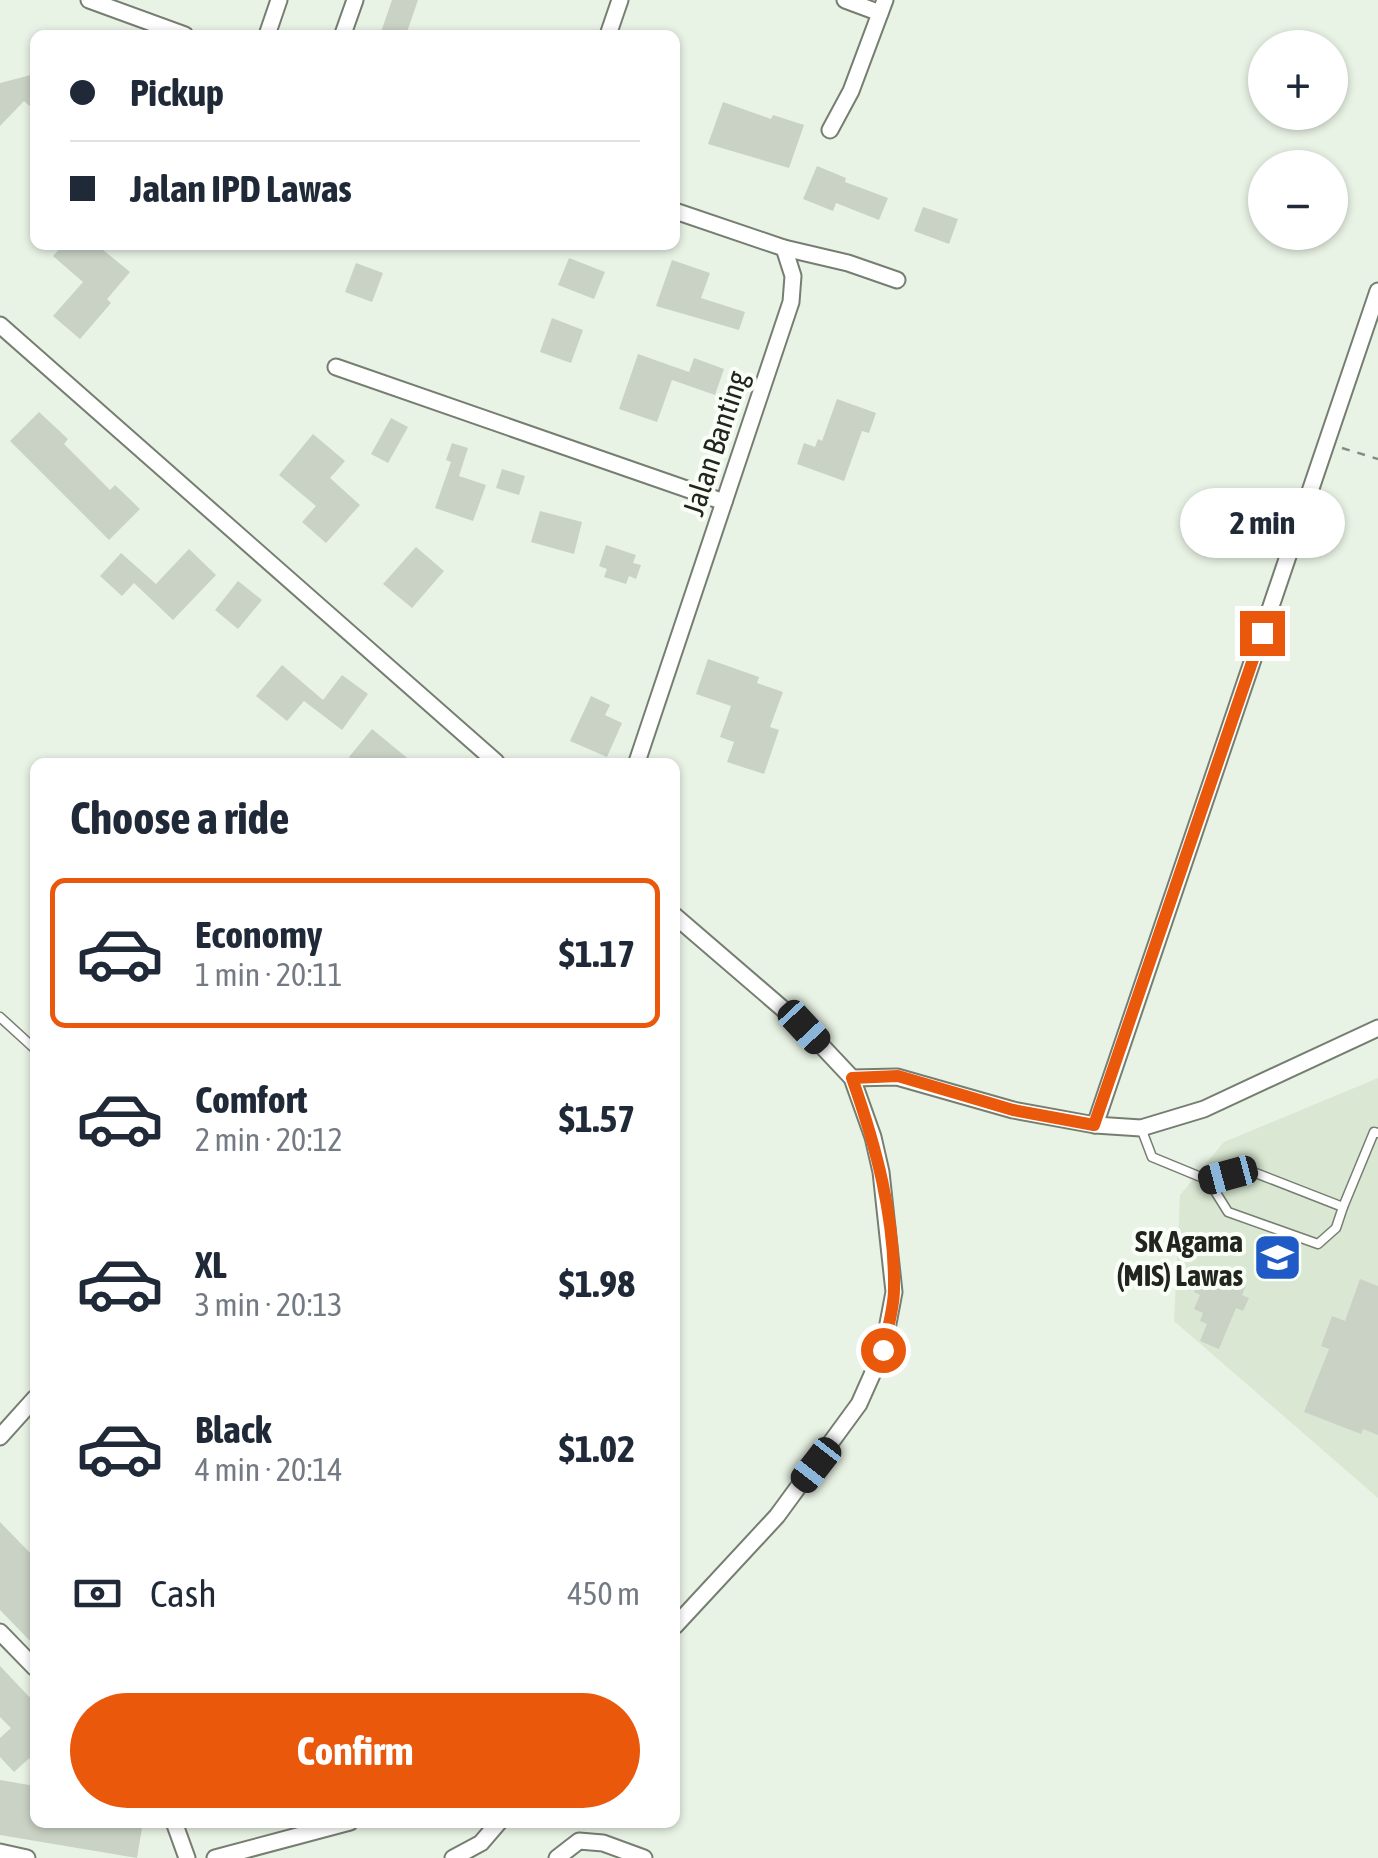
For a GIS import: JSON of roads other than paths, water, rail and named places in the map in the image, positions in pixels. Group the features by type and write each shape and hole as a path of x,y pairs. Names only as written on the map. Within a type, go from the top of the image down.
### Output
{"street":[{"path":"89,0 171,30"},
{"path":"269,30 279,0"},
{"path":"344,30 354,0"},
{"path":"610,30 620,0"},
{"path":"830,130 850,91 882,6 845,0"},
{"path":"680,213 784,248 898,280"},
{"name":"Jalan Banting","path":"638,758 790,302 794,276 784,248"},
{"path":"1094,1125 1378,290"},
{"path":"0,325 491,758"},
{"path":"336,367 724,502"},
{"path":"680,920 804,1027 852,1078 873,1136 890,1230 894,1292 883,1350 860,1404 777,1516 680,1621"},
{"path":"852,1078 898,1076 1013,1110 1094,1125 1141,1128 1204,1108 1378,1028"},
{"path":"0,1437 30,1404"},
{"path":"0,1632 30,1663"},
{"path":"176,1828 187,1858"},
{"path":"215,1858 328,1828"},
{"path":"454,1858 480,1850 495,1828"},
{"path":"557,1858 578,1841 604,1843 644,1858"},
{"path":"0,1852 27,1858"}],"lane":[{"path":"0,1017 30,1044"},
{"path":"1141,1128 1152,1157 1208,1180 1228,1212 1318,1244 1336,1228 1374,1132 1378,1134"},
{"path":"1208,1180 1248,1170 1343,1207"}],"place":[{"name":"SK Agama (MIS) Lawas","path":"1278,1258"}]}
